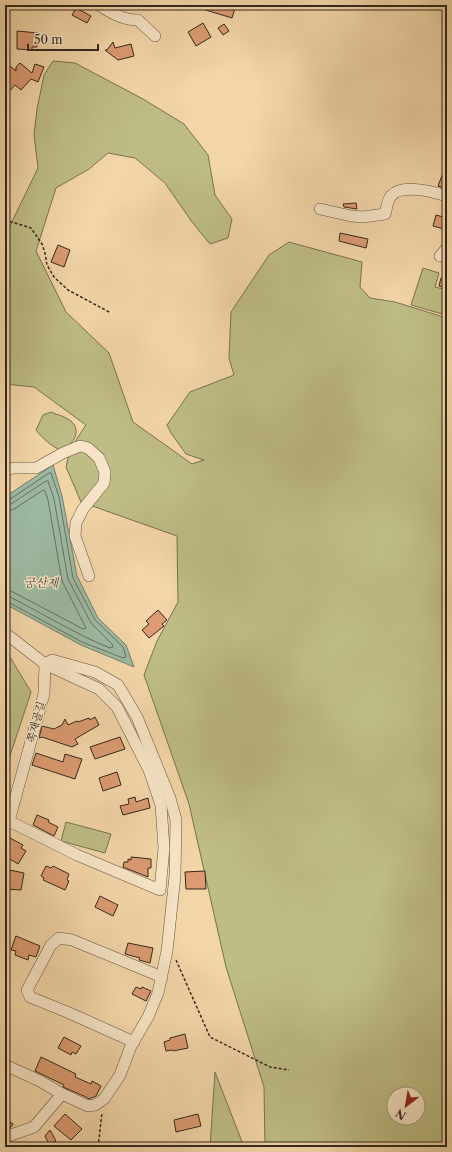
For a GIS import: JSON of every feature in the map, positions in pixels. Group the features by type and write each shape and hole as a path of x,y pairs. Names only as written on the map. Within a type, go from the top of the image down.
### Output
{"street":[{"path":"99,5 112,14 130,20 138,20 155,36"},
{"path":"320,209 351,216 363,217 385,214 390,197 400,190 412,189 447,196"},
{"path":"5,470 14,468 36,468 63,453 80,446 88,448 99,458 105,472 104,483 76,522 75,536 89,576"},
{"path":"5,633 45,664 99,689 117,707 149,770 160,805 164,848 160,890 7,824"},
{"path":"5,1065 88,1106 95,1105 104,1099 120,1074 134,1042 148,1018 158,993 167,951 175,876 176,820 170,798 137,718 118,685 95,672 52,660 45,664"},
{"name":"쪽재골길","path":"7,824 44,694 45,664"},
{"path":"134,1042 30,997 27,990 51,945 59,938 72,940 162,977"},
{"path":"5,1137 34,1127 62,1094"}],"path":[{"path":"5,220 31,228 42,244 47,266 54,277 68,290 111,313"},
{"path":"174,957 210,1037 270,1067 289,1070"},
{"path":"98,1147 104,1099"}],"shaded area":[{"path":"53,61 75,63 143,99 184,124 208,155 215,195 232,219 228,238 210,244 192,222 165,183 135,158 108,153 89,169 56,188 36,251 66,312 109,353 133,422 192,464 204,460 186,454 167,425 190,392 234,375 229,358 231,312 269,255 289,242 362,262 360,287 370,298 395,302 447,318 447,1147 265,1147 264,1087 226,967 189,804 144,675 157,641 178,602 177,536 81,502 66,467 70,449 86,425 34,387 5,384 5,236 38,168 34,135 37,109 44,75"},
{"path":"423,268 439,273 435,287 447,290 446,315 411,305"},
{"path":"51,412 65,417 75,426 76,434 72,442 62,451 54,447 36,430 43,415"},
{"path":"5,654 10,657 31,692 5,771"},
{"path":"66,822 111,834 105,853 61,841"},
{"path":"215,1072 244,1147 210,1147"}],"water":[{"name":"궁산제","path":"53,465 62,496 77,576 98,618 126,645 134,667 81,645 5,604 5,497"}],"building":[{"path":"196,5 236,5 232,18 196,7"},
{"path":"76,8 91,16 87,23 72,15"},
{"path":"203,23 211,37 196,46 188,32"},
{"path":"224,24 229,31 223,35 218,28"},
{"path":"17,31 38,33 37,47 32,47 32,50 17,49"},
{"path":"113,42 115,48 131,44 134,56 118,60 105,50 107,50"},
{"path":"20,63 32,73 35,64 44,67 38,82 31,79 21,90 15,85 5,96 5,71 10,66 16,71 16,67"},
{"path":"447,165 447,189 438,186"},
{"path":"356,203 357,209 344,207 343,204"},
{"path":"436,215 447,218 447,230 433,226"},
{"path":"340,233 368,239 366,248 339,241"},
{"path":"58,245 70,250 64,267 51,262"},
{"path":"441,278 447,279 447,288 439,286"},
{"path":"158,610 167,620 162,624 164,626 149,638 142,630 149,624 146,621"},
{"path":"95,717 99,725 75,739 78,744 72,747 42,737 39,738 42,726 54,729 62,725 65,719 68,725 89,718 90,720"},
{"path":"120,737 125,749 95,759 90,747"},
{"path":"36,753 63,762 65,754 82,759 75,779 32,765"},
{"path":"117,772 121,785 103,791 99,778"},
{"path":"135,797 136,802 148,798 150,808 123,815 120,806 129,804 128,799"},
{"path":"37,815 49,820 48,822 58,827 54,836 33,825"},
{"path":"10,838 23,845 21,848 26,851 18,864 5,856 5,839 8,841"},
{"path":"131,857 151,859 151,868 148,868 148,877 123,867 124,862 128,862 128,859 131,860"},
{"path":"46,866 51,868 53,866 69,874 67,880 69,881 65,890 43,880 44,878 41,876"},
{"path":"5,869 24,873 21,890 5,889"},
{"path":"205,871 206,889 186,889 185,872"},
{"path":"100,896 118,905 113,916 95,907"},
{"path":"16,936 40,946 36,957 29,955 28,960 15,955 16,951 11,950"},
{"path":"128,943 153,948 150,963 139,960 140,958 125,954"},
{"path":"136,987 141,989 142,987 151,991 146,1001 132,994"},
{"path":"185,1034 188,1048 166,1051 164,1042 170,1040 170,1038"},
{"path":"64,1037 81,1046 76,1054 72,1052 71,1055 58,1048"},
{"path":"41,1057 76,1074 75,1077 91,1084 92,1081 101,1086 96,1096 89,1099 63,1087 64,1085 35,1071"},
{"path":"65,1114 82,1129 71,1140 54,1126"},
{"path":"198,1114 201,1126 176,1132 174,1120"},
{"path":"5,1119 13,1124 5,1130"},
{"path":"50,1130 56,1141 49,1144 45,1136"}]}
